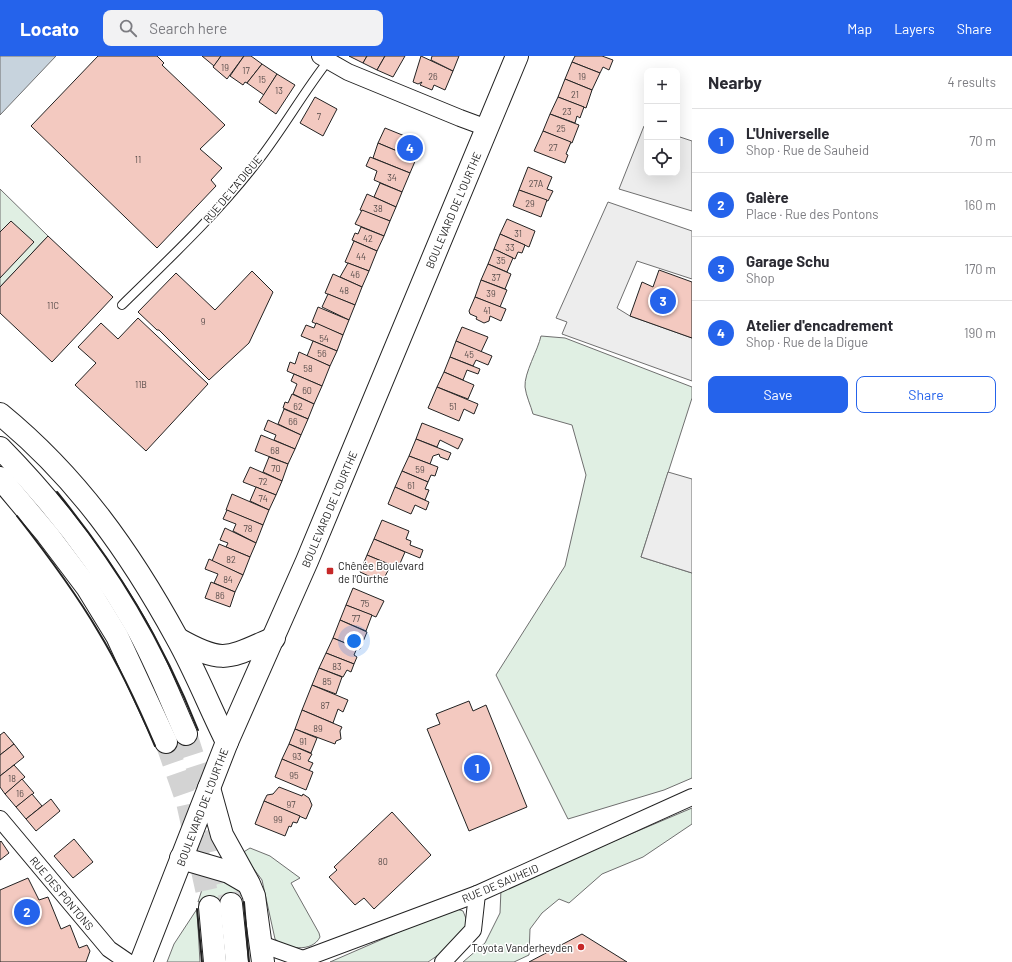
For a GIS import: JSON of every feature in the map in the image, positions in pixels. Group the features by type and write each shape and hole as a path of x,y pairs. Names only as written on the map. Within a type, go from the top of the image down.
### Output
{"main road":[{"name":"BOULEVARD DE L'OURTHE","path":"141,962 227,742 274,638 517,56"},
{"path":"0,414 32,440 79,489 126,551 178,639 227,742"},
{"path":"0,448 63,518 103,572 136,625 186,734"},
{"path":"0,478 47,534 86,587 117,636 166,742"},
{"path":"178,639 198,651 213,656 232,656 274,638"},
{"path":"209,788 222,835 254,896 262,953"},
{"path":"182,858 229,872 249,884"},
{"path":"231,904 237,962"},
{"path":"210,907 215,962"}],"street":[{"name":"RUE DE LA DIGUE","path":"324,58 355,75 487,128"},
{"name":"RUE DE SAUHEID","path":"262,953 302,961 477,894 692,797"},
{"name":"RUE DES PONTONS","path":"0,819 109,949 128,962"},
{"path":"443,962 473,930 477,894"}],"lane":[{"name":"RUE DE LA DIGUE","path":"122,305 200,227 258,161 324,58"}],"green space":[{"path":"0,189 48,236 0,287"},
{"path":"541,336 565,338 692,387 692,398 641,557 692,573 692,778 664,790 568,819 496,675 565,566 586,475 572,425 533,414 527,397 525,381"},
{"path":"692,808 692,824 643,857 602,874 569,903 559,899 542,913 530,929 529,955 514,962 463,962 485,943 500,913 501,889"},
{"path":"250,848 270,856 300,878 291,883 319,933 320,937 316,942 299,948 286,945 275,939 262,880 242,853"},
{"path":"207,874 231,885 242,895 198,902"},
{"path":"454,908 463,911 467,921 466,931 450,947 428,962 330,962"},
{"path":"197,909 200,962 167,962 174,944"}],"shaded area":[{"path":"0,56 56,56 0,115"},
{"path":"644,126 644,176 680,176 680,137 692,141 692,211 619,189"},
{"path":"608,202 692,231 692,279 637,261 617,308 630,316 692,338 692,381 562,334 567,322 556,318"},
{"path":"668,472 692,479 692,573 641,557"}],"building":[{"path":"98,56 157,56 164,63 162,65 225,125 200,149 222,168 211,180 216,186 157,248 31,126"},
{"path":"202,56 221,56 214,66"},
{"path":"221,56 244,56 227,79 213,67"},
{"path":"244,56 251,56 262,64 247,83 245,82 243,85 230,76"},
{"path":"349,56 367,56 363,63"},
{"path":"367,56 385,56 377,70 363,63"},
{"path":"385,56 405,56 393,77 377,70"},
{"path":"421,56 453,71 445,90 434,85 432,90 420,85 422,82 418,84 413,82"},
{"path":"432,56 459,56 453,71 431,60"},
{"path":"575,56 602,56 613,60 609,70 603,67 600,73 572,62"},
{"path":"572,62 600,73 592,90 565,79"},
{"path":"262,64 277,74 264,95 247,83"},
{"path":"277,74 295,85 276,114 259,102"},
{"path":"565,79 592,90 586,108 558,97"},
{"path":"315,97 337,109 323,136 300,123"},
{"path":"558,97 584,107 580,118 577,116 575,123 550,114"},
{"path":"550,114 579,125 572,143 543,131"},
{"path":"385,128 422,143 416,159 378,143"},
{"path":"543,131 571,142 566,154 568,155 565,163 534,151"},
{"path":"378,143 416,159 410,173 373,158"},
{"path":"370,157 410,173 402,192 374,180 377,171 366,166"},
{"path":"528,167 552,177 547,189 553,191 548,201 519,190"},
{"path":"380,183 402,192 396,207 374,197"},
{"path":"519,190 547,200 541,217 513,206"},
{"path":"367,194 396,207 390,221 360,210"},
{"path":"362,210 390,221 384,236 355,224"},
{"path":"507,219 535,231 529,247 500,234"},
{"path":"11,221 34,242 0,278 0,232"},
{"path":"361,227 384,236 377,251 352,240 355,233 358,234"},
{"path":"500,234 525,245 522,253 518,252 515,259 494,249"},
{"path":"48,236 113,297 52,362 0,313 0,287"},
{"path":"354,241 377,251 369,271 345,262"},
{"path":"494,249 513,258 507,272 488,264"},
{"path":"348,263 369,271 362,287 340,277"},
{"path":"488,264 511,274 505,289 481,280"},
{"path":"659,270 692,282 692,338 630,316 642,282 653,287"},
{"path":"252,271 273,292 249,343 209,380 159,330 157,330 138,312 176,273 215,310"},
{"path":"333,274 362,287 355,305 325,293"},
{"path":"481,280 507,290 500,307 475,297"},
{"path":"328,294 355,305 349,320 322,307"},
{"path":"475,297 506,309 501,321 490,316 489,321 484,323 476,319 477,317 470,314 469,311"},
{"path":"318,307 349,320 343,335 312,322"},
{"path":"138,318 208,384 146,451 75,385 96,363 78,347 101,323 118,339"},
{"path":"316,323 343,335 337,351 301,336 306,325 314,328"},
{"path":"462,327 488,337 481,352 456,341"},
{"path":"313,341 337,351 330,366 307,356"},
{"path":"456,341 492,356 488,365 476,360 473,366 450,357"},
{"path":"299,352 330,366 322,386 287,371 290,362 295,364"},
{"path":"450,357 480,369 478,374 467,370 463,380 444,372"},
{"path":"444,372 474,385 468,399 437,387"},
{"path":"294,374 322,386 314,404 293,394 297,384 291,381"},
{"path":"437,387 478,404 474,414 464,409 459,421 428,408"},
{"path":"292,394 314,404 308,419 283,408 285,402 288,403"},
{"path":"284,409 308,419 301,435 278,424"},
{"path":"268,420 301,435 295,449 274,440 276,435 264,430"},
{"path":"422,423 463,439 458,449 440,440 437,447 416,439"},
{"path":"261,435 295,449 288,464 255,451"},
{"path":"416,439 451,453 448,460 440,457 439,454 433,456 430,464 409,456"},
{"path":"409,456 438,467 435,476 431,475 428,482 402,471"},
{"path":"269,457 288,464 282,481 263,472"},
{"path":"250,467 282,481 276,495 243,482"},
{"path":"402,471 428,482 425,489 429,490 425,500 395,487"},
{"path":"256,487 276,495 269,510 250,501"},
{"path":"395,487 429,502 426,510 415,505 411,514 388,504"},
{"path":"232,494 269,510 263,525 226,510"},
{"path":"227,510 263,525 256,543 233,531 236,524 223,519"},
{"path":"382,520 409,531 406,539 411,541 410,545 423,550 420,558 374,539"},
{"path":"225,528 256,543 250,557 226,547 228,543 220,540"},
{"path":"374,539 405,552 398,568 367,555"},
{"path":"219,544 250,557 243,575 212,561"},
{"path":"367,555 391,565 382,582 360,572"},
{"path":"209,559 243,575 235,592 214,583 218,574 205,569"},
{"path":"211,582 235,592 230,607 205,598"},
{"path":"353,588 384,601 376,617 346,605"},
{"path":"346,605 372,615 366,631 340,620"},
{"path":"340,620 367,632 360,649 333,638"},
{"path":"333,638 357,648 354,655 357,657 354,664 326,653"},
{"path":"326,653 354,664 351,672 347,670 343,677 319,668"},
{"path":"319,668 342,677 336,694 312,685"},
{"path":"312,685 348,700 343,712 338,709 333,723 302,710"},
{"path":"469,701 473,711 486,705 527,807 469,831 427,729 440,724 436,714"},
{"path":"302,710 342,727 340,731 341,739 336,741 335,744 295,729"},
{"path":"295,729 317,738 311,753 289,744"},
{"path":"4,732 14,744 0,755 0,735"},
{"path":"14,744 24,757 0,776 0,755"},
{"path":"289,744 312,754 308,761 313,763 309,771 282,759"},
{"path":"282,759 313,772 306,790 275,777"},
{"path":"14,765 25,777 5,794 0,787 0,776"},
{"path":"22,779 34,793 16,807 5,794"},
{"path":"279,787 302,796 303,794 309,798 312,805 306,819 264,801 267,795 273,794"},
{"path":"32,794 42,806 26,819 16,807"},
{"path":"51,799 60,811 36,831 26,819"},
{"path":"264,801 300,816 297,823 293,822 291,827 289,826 285,836 255,824"},
{"path":"392,812 431,855 374,909 364,898 355,905 329,877 337,870 334,867"},
{"path":"74,839 93,862 73,878 54,856"},
{"path":"1,841 9,853 0,860 0,842"},
{"path":"28,878 39,900 48,897 61,929 70,925 79,948 87,945 90,951 86,962 0,962 0,890"},
{"name":"Toyota Vanderheyden","path":"582,934 627,962 529,962"}],"tunnel":[{"path":"186,734 211,811 231,904"},
{"path":"166,742 187,802 210,907"}],"wall":[{"path":"57,492 100,548 137,605 169,665 198,730"},
{"path":"17,516 59,572 98,631 128,687 155,746"},
{"path":"244,902 249,962"},
{"path":"197,909 202,962"}],"place":[{"name":"Atelier d'encadrement","path":"410,148"},
{"name":"Garage Schu","path":"663,301"},
{"name":"Chênée Boulevard de l'Ourthe","path":"330,571"},
{"name":"L'Universelle","path":"477,768"},
{"name":"Galère","path":"27,912"},
{"name":"Toyota Vanderheyden","path":"581,947"}]}
